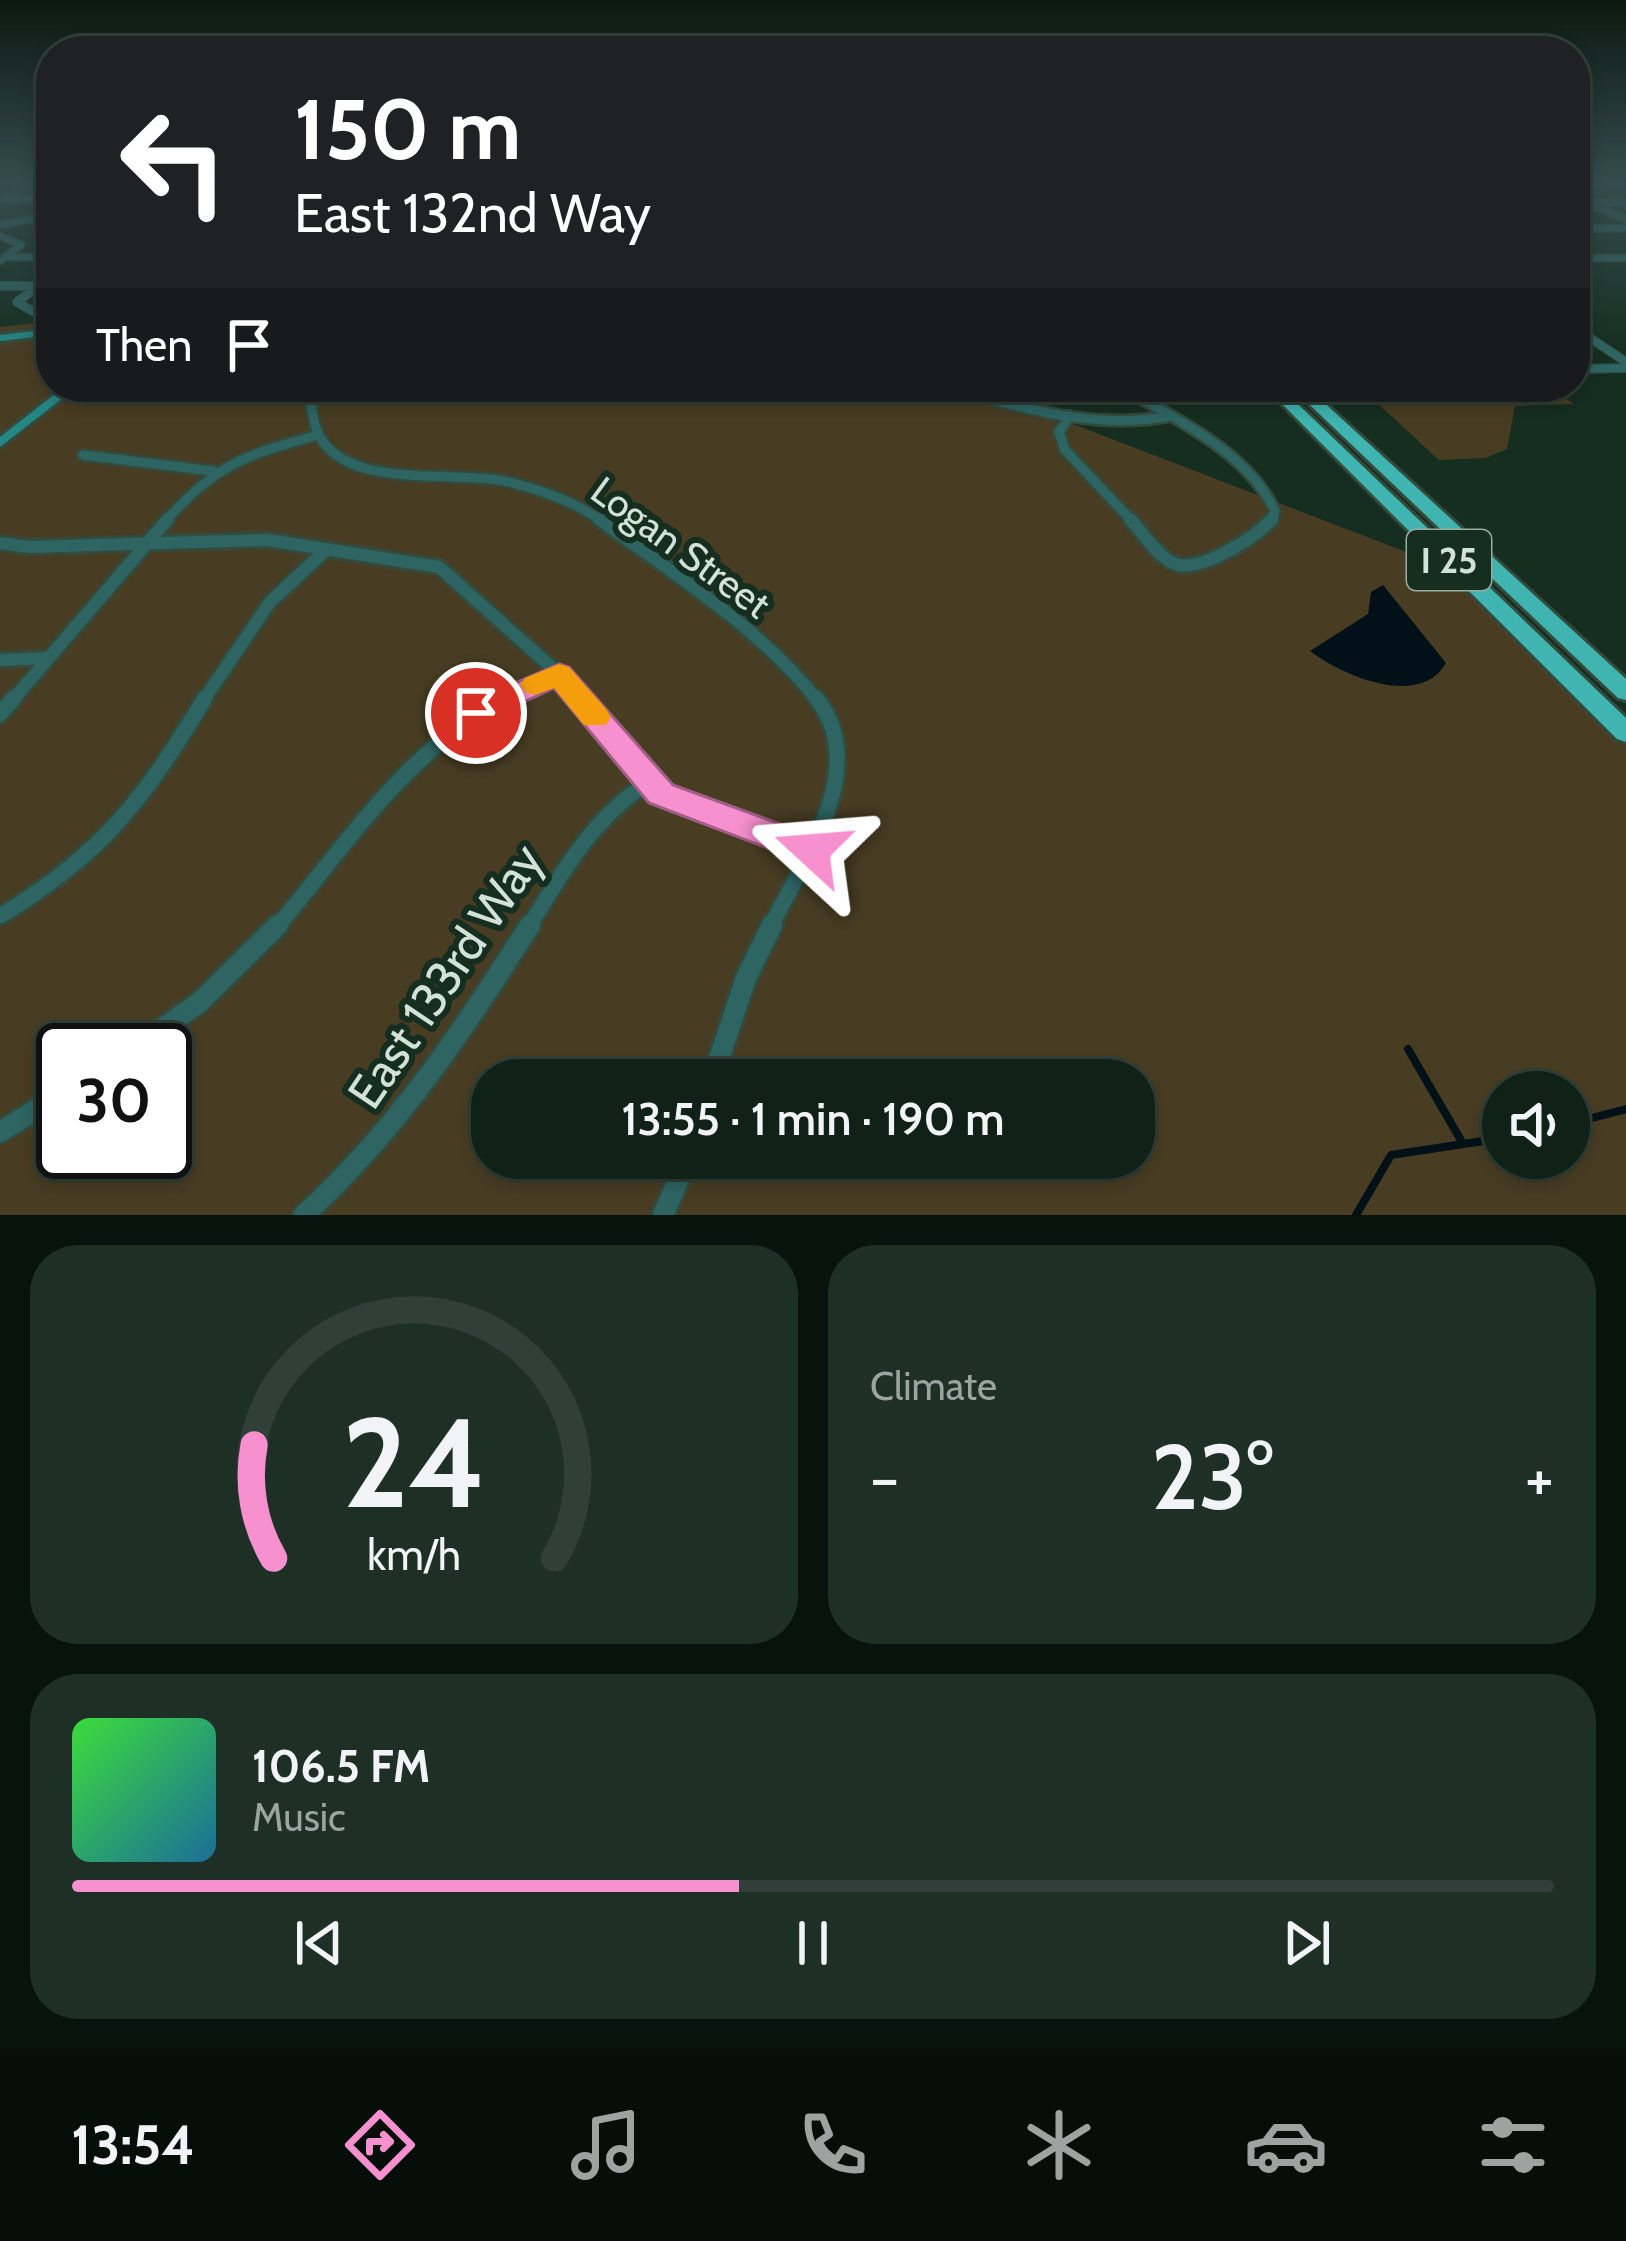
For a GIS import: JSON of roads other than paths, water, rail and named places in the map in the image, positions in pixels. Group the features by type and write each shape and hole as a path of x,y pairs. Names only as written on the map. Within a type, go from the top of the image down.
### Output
{"highway":[{"name":"I 25","path":"1286,402 1626,733"},
{"path":"1302,402 1626,713"},
{"path":"1314,402 1626,692"},
{"name":"I 25","path":"1326,402 1626,675"}],"main road":[{"path":"0,338 36,335"},
{"path":"0,429 36,402"},
{"path":"0,443 52,402"}],"street":[{"path":"4,259 21,243 11,240"},
{"path":"1590,258 1626,257"},
{"path":"4,259 36,258"},
{"path":"0,286 36,286"},
{"path":"36,289 17,302 36,313"},
{"path":"1590,339 1626,365"},
{"path":"1590,368 1626,365"},
{"path":"0,714 214,471 256,452 318,435 311,402"},
{"path":"1009,402 1123,425 1170,416"},
{"path":"1070,416 1059,432 1065,450 1167,560 1196,565 1271,523 1275,511 1267,490 1146,402"},
{"name":"Logan Street","path":"318,435 340,459 371,471 490,478 560,496 692,584 817,696 836,731 836,784 812,850 746,978 719,1059"},
{"path":"83,455 214,471"},
{"path":"0,543 29,547 268,540 439,567 559,674 650,782 684,805 812,850"},
{"path":"0,916 60,878 121,824 146,793 263,607 325,551"},
{"path":"0,660 48,658"},
{"path":"170,1023 252,955 446,734 493,704 559,674"},
{"name":"East 133rd Way","path":"304,1215 342,1184 410,1107 595,824 617,802 650,782"},
{"path":"0,1132 36,1110"},
{"path":"663,1215 679,1179"}],"waterway":[{"path":"1408,1049 1462,1142"},
{"path":"1590,1118 1626,1109"},
{"path":"1356,1215 1391,1155 1482,1141"}]}
